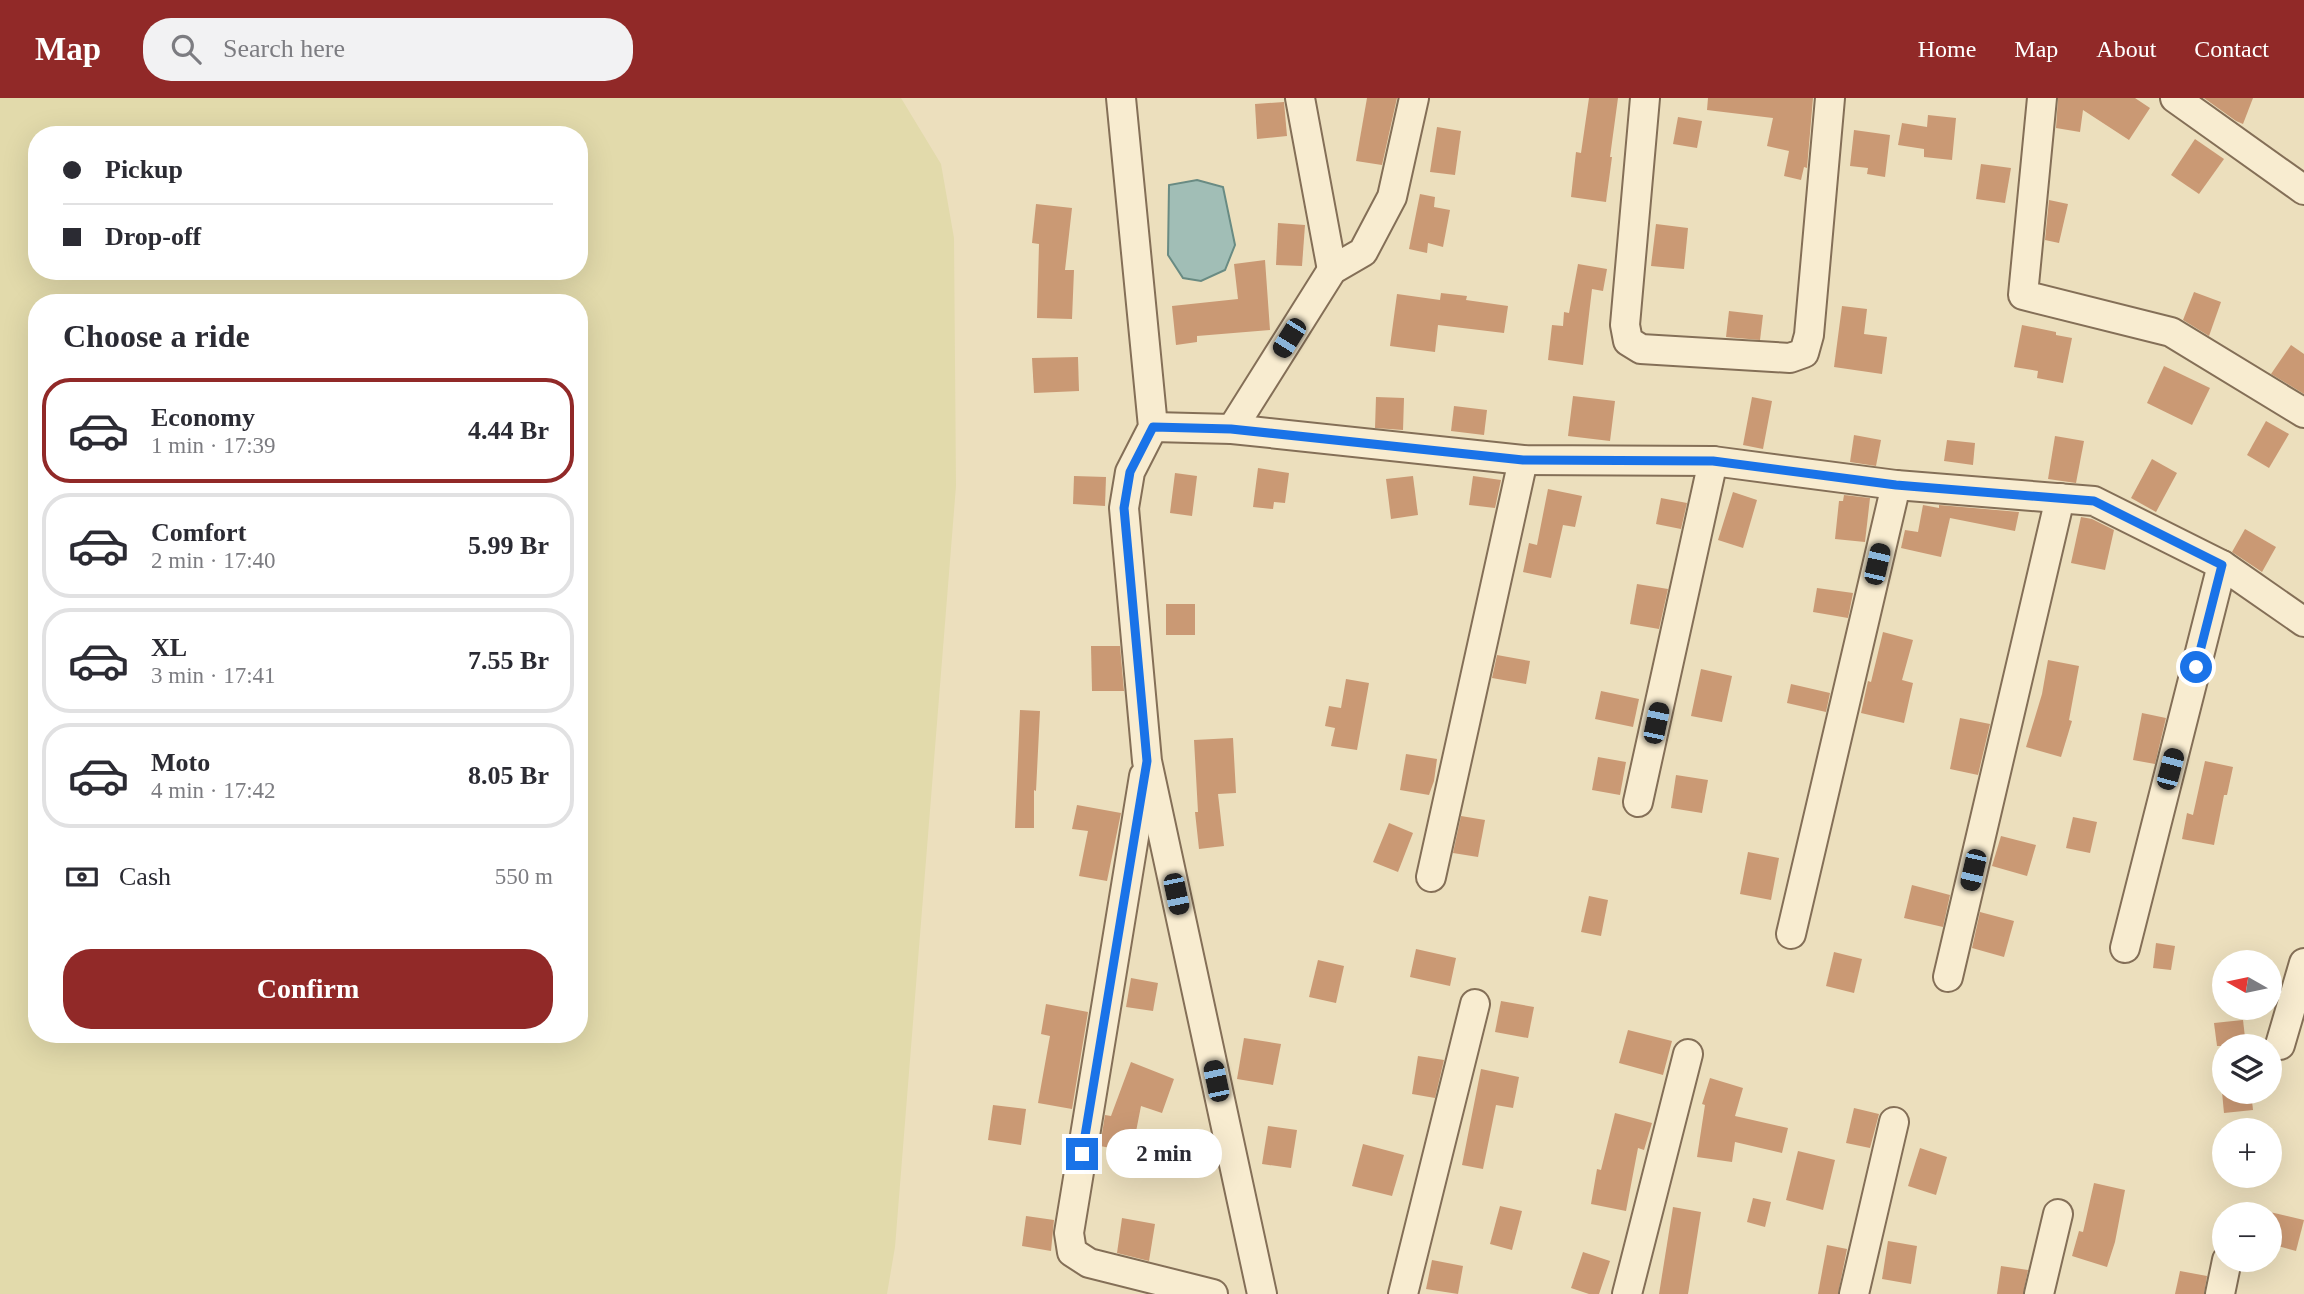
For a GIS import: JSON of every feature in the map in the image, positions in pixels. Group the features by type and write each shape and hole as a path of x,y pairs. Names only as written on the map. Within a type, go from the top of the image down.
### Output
{"street":[{"path":"1121,98 1153,427 1130,472 1124,508 1147,761 1262,1294"},
{"path":"1300,98 1332,270"},
{"path":"1231,429 1332,270 1363,252 1392,197 1414,98"},
{"path":"1645,98 1625,325 1628,341 1641,349 1790,358 1804,353 1809,335 1830,98"},
{"path":"2042,98 2023,295 2171,332 2304,413"},
{"path":"2175,98 2304,190"},
{"path":"1153,427 1231,429 1523,460 1713,461 1896,485 2094,501 2222,565 2304,622"},
{"path":"1431,877 1523,460"},
{"path":"1639,802 1713,461"},
{"path":"1791,934 1896,485"},
{"path":"1948,977 2060,498"},
{"path":"2125,948 2222,565"},
{"path":"1147,761 1069,1233 1072,1252 1089,1263 1213,1294"},
{"path":"2282,1038 2304,963"},
{"path":"1403,1294 1475,1004"},
{"path":"1627,1294 1688,1054"},
{"path":"1854,1294 1894,1122"},
{"path":"2039,1294 2058,1214"},
{"path":"2220,1294 2225,1272"}],"shaded area":[{"path":"0,98 901,98 941,164 954,238 956,486 895,1247 887,1294 0,1294"}],"water":[{"path":"1197,180 1223,187 1235,245 1225,270 1201,281 1183,278 1168,255 1169,185"}],"building":[{"path":"1367,98 1397,98 1382,165 1356,161"},
{"path":"1589,98 1618,98 1606,202 1571,197 1576,152 1581,153"},
{"path":"1708,98 1813,98 1807,168 1804,167 1801,180 1784,176 1789,151 1767,146 1773,118 1707,110"},
{"path":"2058,98 2135,98 2150,108 2129,140 2083,110 2080,132 2056,128"},
{"path":"2204,98 2253,98 2243,124"},
{"path":"1284,102 1287,136 1257,139 1255,104"},
{"path":"1928,115 1956,118 1952,160 1924,157 1924,149 1898,145 1902,123 1927,127"},
{"path":"1678,117 1702,121 1697,148 1673,144"},
{"path":"1437,127 1461,131 1455,175 1430,172"},
{"path":"1854,130 1890,135 1885,177 1867,174 1868,168 1850,166"},
{"path":"2195,139 2224,159 2199,194 2171,175"},
{"path":"1981,164 2011,168 2005,203 1976,199"},
{"path":"1420,194 1435,197 1434,207 1450,210 1443,247 1428,243 1427,253 1409,249"},
{"path":"2049,200 2068,204 2059,243 2045,240"},
{"path":"1036,204 1072,208 1065,270 1074,270 1072,319 1037,318 1039,244 1032,243"},
{"path":"1278,223 1305,225 1302,266 1276,265"},
{"path":"1656,224 1688,228 1684,269 1651,266"},
{"path":"1265,260 1270,330 1197,336 1197,342 1176,345 1172,306 1238,299 1234,264"},
{"path":"1578,264 1607,269 1603,291 1592,289 1583,365 1548,360 1552,325 1563,326 1564,312 1569,313"},
{"path":"2194,292 2221,302 2209,336 2183,320"},
{"path":"1441,293 1467,296 1466,300 1508,306 1504,333 1438,325 1435,352 1390,346 1397,294 1440,300"},
{"path":"1842,306 1867,309 1864,334 1887,337 1882,374 1834,367"},
{"path":"1729,311 1763,315 1760,340 1726,337"},
{"path":"2022,325 2072,338 2063,383 2037,378 2038,371 2014,367"},
{"path":"2291,345 2304,354 2304,394 2271,374"},
{"path":"1078,357 1079,391 1034,393 1032,358"},
{"path":"2164,366 2210,388 2192,425 2147,403"},
{"path":"1573,396 1615,401 1610,441 1568,436"},
{"path":"1376,397 1404,398 1403,430 1375,428"},
{"path":"1752,397 1772,401 1763,449 1743,445"},
{"path":"1454,406 1487,410 1484,435 1451,431"},
{"path":"2266,421 2289,434 2269,468 2247,455"},
{"path":"1854,435 1881,440 1876,466 1850,462"},
{"path":"2055,436 2084,441 2076,483 2048,479"},
{"path":"1947,440 1975,443 1973,465 1944,461"},
{"path":"2152,459 2177,473 2156,512 2131,498"},
{"path":"1258,468 1289,473 1285,503 1274,502 1273,509 1253,507"},
{"path":"1175,473 1197,476 1192,516 1170,513"},
{"path":"1074,476 1106,477 1105,506 1073,504"},
{"path":"1413,476 1418,515 1391,519 1386,479"},
{"path":"1473,476 1501,480 1495,508 1469,505"},
{"path":"1548,489 1582,496 1575,527 1563,525 1551,578 1523,572 1529,543 1537,545"},
{"path":"1733,492 1757,500 1743,548 1718,540"},
{"path":"1844,495 1870,498 1865,542 1835,539 1839,501 1843,501"},
{"path":"1661,498 1687,503 1681,529 1656,524"},
{"path":"1923,505 2019,512 2015,531 1950,518 1941,557 1901,548 1905,530 1918,532"},
{"path":"2081,517 2092,519 2114,530 2105,570 2071,563"},
{"path":"2245,529 2276,547 2262,572 2232,552"},
{"path":"1637,584 1668,589 1659,629 1630,624"},
{"path":"1817,588 1853,593 1848,618 1813,612"},
{"path":"1166,604 1195,604 1195,635 1166,635"},
{"path":"1883,632 1913,640 1902,680 1913,683 1904,723 1861,713"},
{"path":"1091,646 1120,646 1124,691 1092,691"},
{"path":"1497,655 1530,661 1526,684 1492,678"},
{"path":"2048,660 2079,666 2069,720 2072,721 2061,757 2026,747 2042,694"},
{"path":"1701,669 1732,676 1722,722 1691,716"},
{"path":"1346,679 1369,683 1357,750 1331,746 1335,728 1325,726 1329,706 1341,708"},
{"path":"1791,684 1830,693 1826,712 1787,703"},
{"path":"1601,691 1639,699 1633,727 1595,719"},
{"path":"1020,710 1040,711 1034,828 1015,828"},
{"path":"2142,713 2166,718 2155,764 2133,760"},
{"path":"1960,718 1990,724 1978,775 1950,769"},
{"path":"1233,738 1236,793 1218,794 1224,846 1199,849 1195,812 1198,812 1194,740"},
{"path":"1406,754 1437,759 1429,795 1400,790"},
{"path":"1598,757 1626,762 1620,795 1592,790"},
{"path":"2205,761 2233,767 2227,795 2224,795 2214,845 2182,839 2187,813 2193,815"},
{"path":"1676,775 1708,780 1702,813 1671,808"},
{"path":"1077,805 1121,813 1107,881 1079,876 1088,831 1072,829"},
{"path":"1461,816 1485,820 1478,857 1453,853"},
{"path":"2073,817 2097,822 2090,853 2066,848"},
{"path":"1389,823 1413,833 1398,872 1373,862"},
{"path":"2001,836 2036,845 2027,876 1992,866"},
{"path":"1748,852 1779,858 1771,900 1740,894"},
{"path":"1912,885 1950,895 1943,927 1904,918"},
{"path":"1589,896 1608,900 1601,936 1581,932"},
{"path":"1980,912 2014,921 2004,957 1972,948"},
{"path":"2156,943 2175,946 2171,970 2153,968"},
{"path":"1416,949 1456,958 1450,986 1410,977"},
{"path":"1834,952 1862,959 1854,993 1826,986"},
{"path":"1318,960 1344,966 1336,1003 1309,997"},
{"path":"1131,978 1158,983 1153,1011 1126,1007"},
{"path":"1501,1001 1534,1007 1528,1038 1495,1032"},
{"path":"1046,1004 1088,1012 1072,1109 1038,1103 1050,1036 1041,1034"},
{"path":"2243,1020 2245,1034 2215,1034 2214,1023"},
{"path":"1628,1030 1672,1041 1663,1075 1619,1063"},
{"path":"1244,1038 1281,1044 1273,1085 1237,1079"},
{"path":"1418,1056 1444,1060 1435,1098 1412,1094"},
{"path":"1131,1062 1174,1079 1162,1113 1141,1106 1132,1152 1100,1146 1105,1115 1111,1116"},
{"path":"1481,1069 1519,1077 1513,1108 1496,1105 1483,1169 1462,1165"},
{"path":"1710,1078 1743,1088 1735,1116 1788,1128 1782,1153 1735,1142 1732,1162 1697,1157 1705,1105 1702,1104"},
{"path":"2223,1104 2252,1104 2253,1110 2224,1113"},
{"path":"993,1105 1026,1109 1021,1145 988,1140"},
{"path":"1854,1108 1879,1114 1870,1148 1846,1143"},
{"path":"1615,1113 1652,1123 1644,1150 1638,1148 1626,1211 1591,1204 1597,1169 1601,1170"},
{"path":"1268,1126 1297,1130 1291,1168 1262,1164"},
{"path":"1363,1144 1404,1155 1392,1196 1352,1186"},
{"path":"1920,1148 1947,1157 1936,1195 1908,1186"},
{"path":"1798,1151 1835,1160 1823,1210 1786,1200"},
{"path":"2094,1183 2125,1190 2107,1267 2072,1256 2079,1231 2083,1232"},
{"path":"1753,1198 1771,1202 1765,1227 1747,1222"},
{"path":"1500,1206 1522,1211 1512,1250 1490,1244"},
{"path":"1673,1207 1701,1212 1688,1294 1659,1294"},
{"path":"2282,1215 2304,1220 2296,1251 2282,1247"},
{"path":"1026,1216 1054,1220 1051,1251 1022,1246"},
{"path":"1122,1218 1155,1224 1149,1261 1117,1253"},
{"path":"1888,1241 1917,1246 1911,1284 1882,1279"},
{"path":"1827,1245 1847,1249 1838,1294 1818,1294"},
{"path":"1583,1252 1610,1261 1599,1294 1571,1288"},
{"path":"1432,1260 1463,1266 1458,1294 1426,1289"},
{"path":"2001,1266 2028,1270 2023,1294 1997,1294"},
{"path":"2180,1271 2207,1276 2204,1294 2175,1294"}],"route":[{"path":"1082,1154 1147,761 1124,508 1130,472 1153,427 1231,429 1523,460 1713,461 1896,485 2094,501 2222,565 2196,667"}]}
